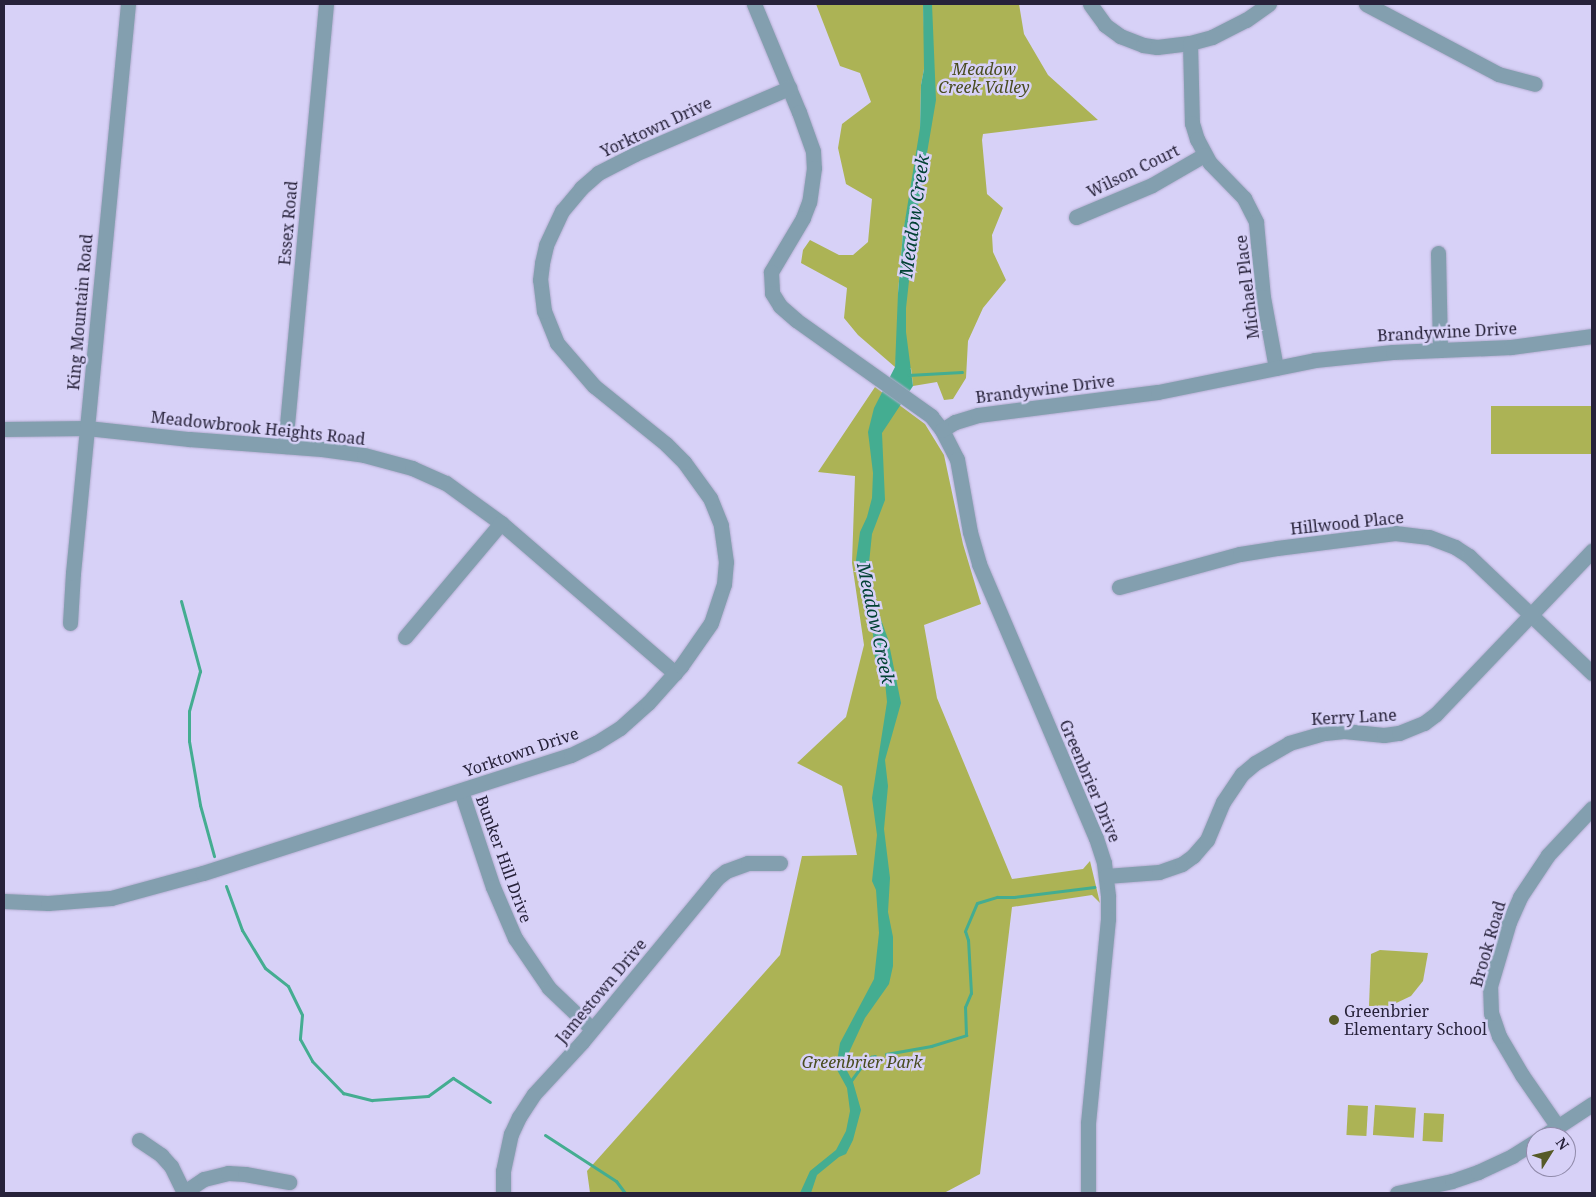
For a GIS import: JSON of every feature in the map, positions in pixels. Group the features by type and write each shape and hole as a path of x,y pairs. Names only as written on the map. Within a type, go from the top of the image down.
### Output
{"street":[{"name":"King Mountain Road","path":"70,623 73,572 128,4"},
{"name":"Essex Road","path":"284,446 326,4"},
{"path":"754,4 813,151 813,185 803,218 771,272 772,292 780,306 796,320 926,412 942,430"},
{"path":"1090,4 1105,24 1130,41 1157,47 1190,43 1225,32 1269,4"},
{"path":"1366,4 1498,74 1535,84"},
{"name":"Michael Place","path":"1190,43 1191,120 1204,155 1221,177 1244,198 1256,222 1263,296 1276,368"},
{"name":"Yorktown Drive","path":"4,901 57,903 111,898 203,873 571,756 596,743 638,713 675,673 702,639 720,602 726,562 721,525 710,498 684,462 666,444 594,386 561,349 549,328 544,311 540,280 542,263 549,236 562,211 581,188 598,173 635,154 789,88"},
{"name":"Wilson Court","path":"1076,217 1152,185 1204,155"},
{"path":"1438,253 1440,350"},
{"name":"Brandywine Drive","path":"942,430 955,422 978,414 1150,393 1276,368 1358,355 1511,348 1592,336"},
{"name":"Meadowbrook Heights Road","path":"4,428 87,428 189,439 284,446 364,455 412,468 446,483 501,523 675,673"},
{"name":"Greenbrier Drive","path":"942,430 957,459 970,532 979,564 1096,838 1106,876 1108,919 1088,1123 1088,1193"},
{"path":"405,637 501,523"},
{"name":"Hillwood Place","path":"1119,587 1258,551 1396,534 1412,534 1442,541 1469,556 1592,673"},
{"name":"Kerry Lane","path":"1106,876 1159,872 1182,864 1193,856 1207,840 1223,802 1242,774 1261,759 1289,743 1326,733 1344,731 1384,735 1399,733 1424,723 1436,714 1592,551"},
{"name":"Bunker Hill Drive","path":"461,791 492,887 515,938 549,988 592,1029"},
{"name":"Brook Road","path":"1558,1127 1522,1075 1499,1036 1492,1013 1490,986 1509,922 1520,897 1548,855 1592,808"},
{"name":"Jamestown Drive","path":"503,1193 506,1152 519,1117 534,1094 592,1029 717,878 726,871 742,864 780,863"},
{"path":"1558,1127 1592,1104"},
{"path":"139,1140 171,1166 184,1193 204,1179 228,1173 289,1182"},
{"path":"1397,1193 1452,1181 1478,1172 1526,1147"}],"green space":[{"name":"Meadow Creek Valley","path":"816,4 923,4 925,52 921,85 921,127 929,4 1019,4 1024,34 1048,75 1098,120 983,134 987,194 1003,208 992,235 993,252 1006,280 983,308 968,341 966,378 953,399 944,400 937,382 913,386 911,368 908,368 903,302 915,171 903,233 898,293 898,343 895,367 858,335 844,318 847,288 801,263 803,250 810,240 839,255 853,255 868,242 872,199 846,184 838,148 842,124 871,102 860,73 840,66"},
{"name":"Greenbrier Park","path":"875,387 925,424 944,455 963,544 981,604 924,625 937,698 1012,879 1083,869 1090,861 1100,903 1092,895 1012,907 980,1174 944,1193 590,1193 587,1171 780,955 802,856 857,855 842,786 797,763 846,717 864,645 852,563 855,476 818,472"},
{"path":"1491,406 1592,406 1592,454 1491,454"},
{"path":"1380,950 1428,953 1423,981 1411,996 1390,1006 1369,1006 1371,954"},
{"path":"1348,1105 1368,1106 1366,1136 1346,1135"},
{"path":"1375,1105 1416,1108 1414,1138 1373,1135"},
{"path":"1424,1113 1444,1114 1443,1142 1423,1141"}],"water":[{"name":"Meadow Creek","path":"923,4 932,4 936,100 916,218 906,308 906,332 913,386 882,433 885,500 872,534 868,573 870,589 888,639 901,703 885,760 888,786 884,829 890,878 888,912 893,937 893,966 889,984 865,1018 845,1061 846,1069 853,1082 861,1110 853,1140 846,1154 839,1157 817,1175 811,1193 800,1193 810,1171 836,1150 846,1131 850,1111 847,1088 836,1068 840,1043 874,979 879,933 876,890 872,881 877,835 872,798 887,702 884,672 878,668 875,659 873,634 861,592 856,560 860,532 867,517 872,498 873,473 868,432 874,408 895,367 903,233 920,128 921,85 924,69"}],"waterway":[{"path":"908,375 962,372"},
{"path":"181,601 200,671 189,711 189,741 200,805 214,856"},
{"path":"226,886 242,930 265,968 288,986 302,1015 300,1039 312,1061 343,1093 372,1100 428,1096 453,1078 490,1102"},
{"path":"886,1054 931,1046 966,1035 965,1007 971,993 968,940 965,931 977,903 997,897 1014,897 1094,887"},
{"path":"850,1082 860,1068 871,1057 875,1056"},
{"path":"545,1135 616,1181 625,1193"}],"place":[{"name":"Greenbrier Elementary School","path":"1334,1020"}]}
